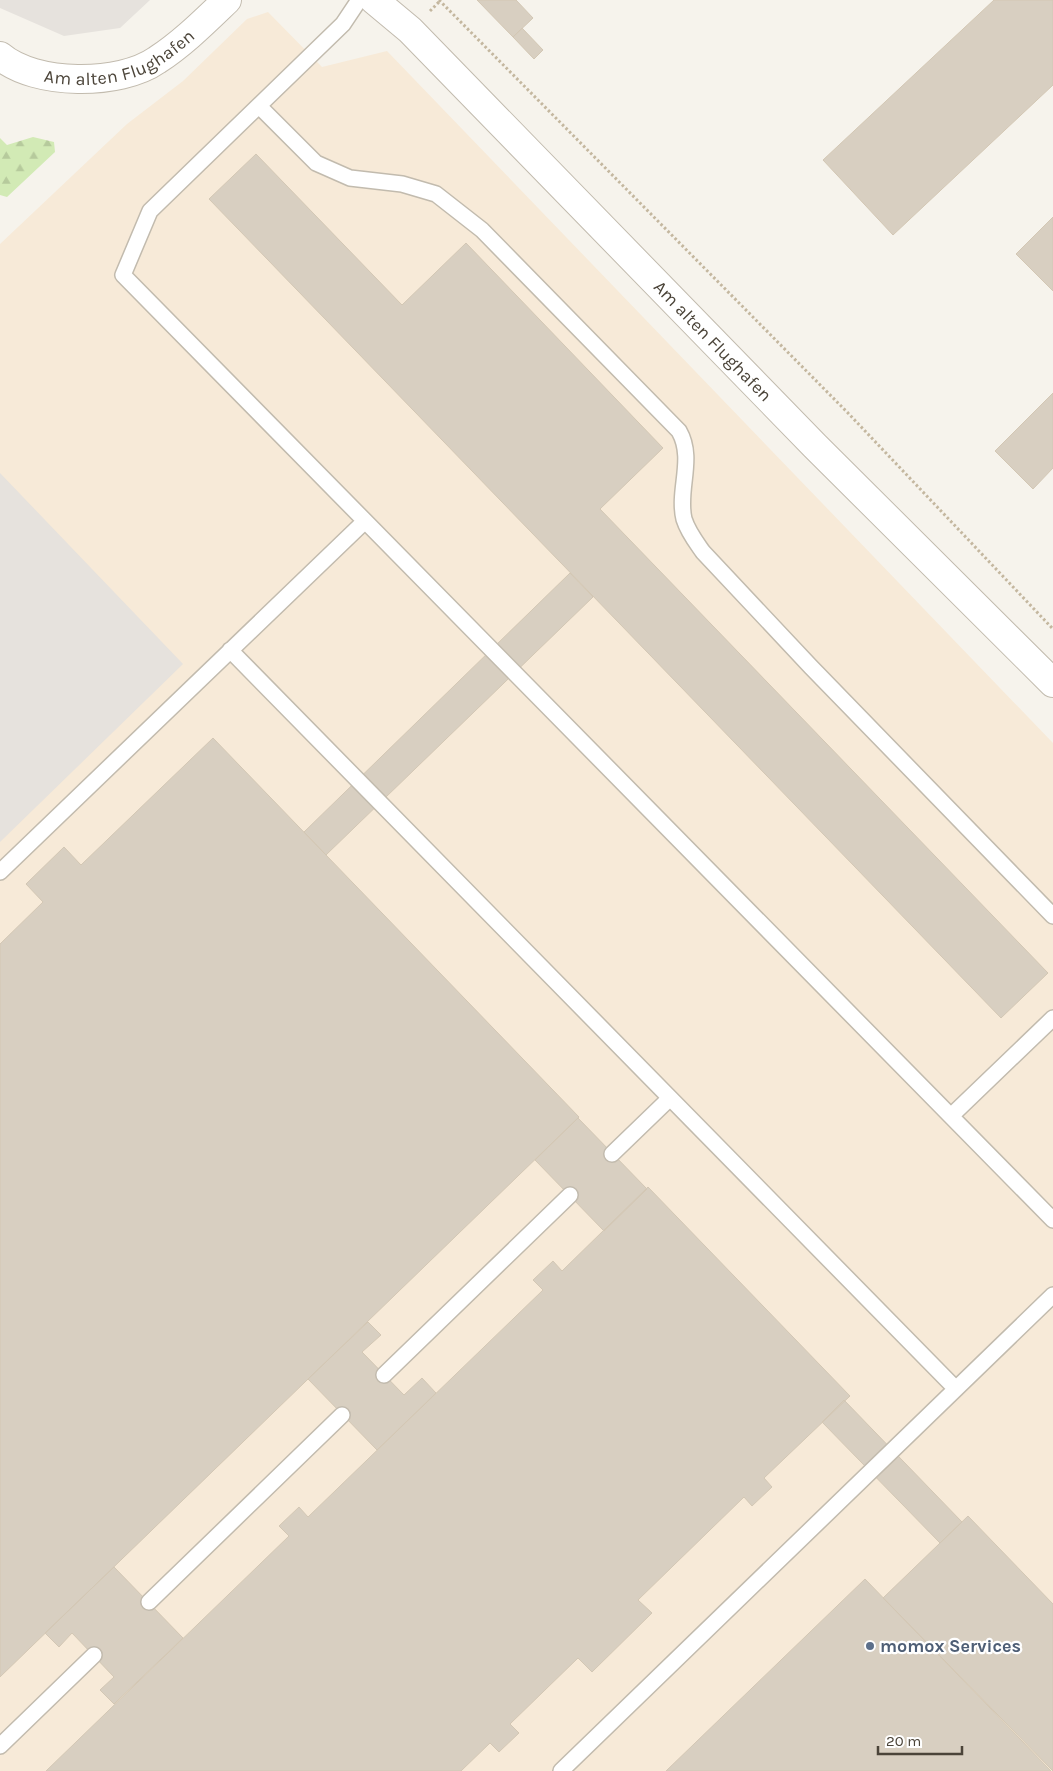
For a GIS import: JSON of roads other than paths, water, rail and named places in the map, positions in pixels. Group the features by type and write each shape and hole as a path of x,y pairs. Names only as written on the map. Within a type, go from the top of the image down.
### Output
{"street":[{"name":"Am alten Flughafen","path":"0,56 43,76 86,79 119,76 156,61 227,0"},
{"name":"Am alten Flughafen","path":"374,0 410,30 815,446 1053,683"}],"lane":[{"path":"359,0 344,24 150,211 123,275 1053,1220"},
{"path":"259,106 316,162 350,178 402,184 436,194 489,237 679,432 686,449 684,518 689,531 703,552 811,667 1053,916"},
{"path":"0,872 365,521"},
{"path":"230,650 956,1389"},
{"path":"951,1116 1053,1018"},
{"path":"612,1154 670,1098"},
{"path":"384,1375 570,1195"},
{"path":"561,1771 1053,1295"},
{"path":"149,1602 342,1415"},
{"path":"0,1746 94,1655"}],"place":[{"name":"momox Services","path":"870,1646"}]}
